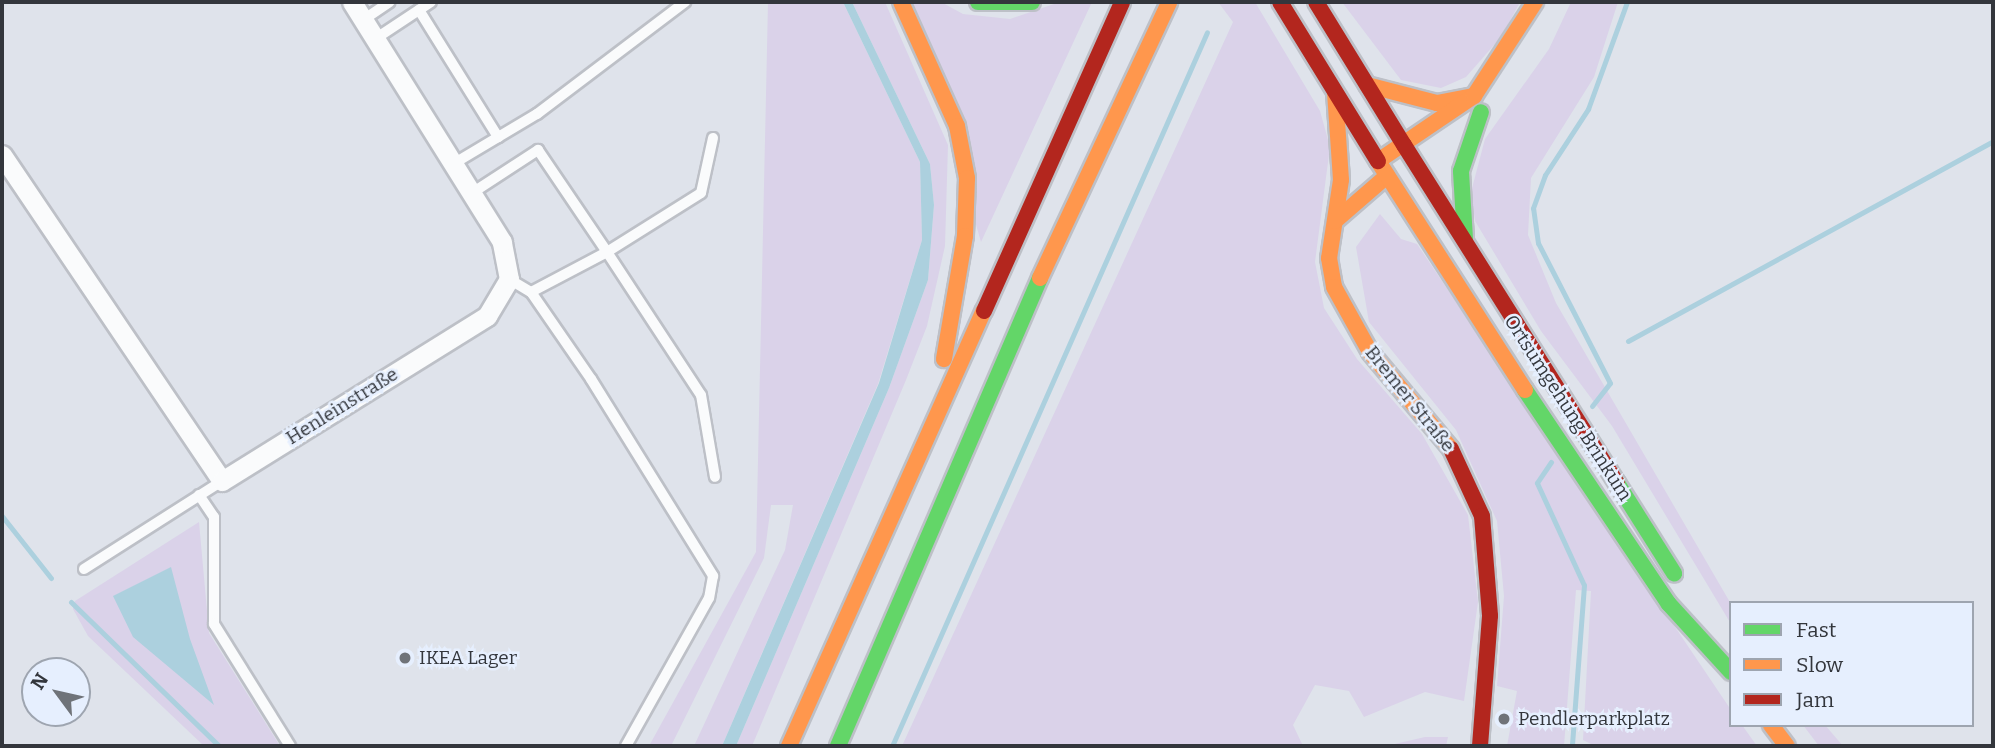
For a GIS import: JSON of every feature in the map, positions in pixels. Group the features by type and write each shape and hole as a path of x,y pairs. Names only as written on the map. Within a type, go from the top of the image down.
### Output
{"main road":[{"path":"901,2 957,127 967,178 965,236 936,408"},
{"path":"978,2 1032,2"},
{"path":"789,746 936,408 1122,2"},
{"path":"838,746 1045,267 1170,2"},
{"name":"Ortsumgehung Brinkum","path":"1280,2 1387,176 1578,473 1669,604 1729,670"},
{"name":"Ortsumgehung Brinkum","path":"1316,2 1466,246 1690,598 1729,668"},
{"path":"1335,221 1387,176 1408,152 1474,96 1509,51 1535,2"},
{"path":"1542,27 1553,2"},
{"path":"1367,85 1437,103 1474,96"},
{"name":"Bremer Straße","path":"1335,92 1338,201 1330,267 1347,317 1439,429 1467,474 1482,516 1490,616 1480,746"},
{"path":"1452,135 1498,95"},
{"path":"1466,246 1461,171 1481,112"},
{"path":"1338,201 1378,161 1433,147"},
{"path":"1773,727 1787,746"}],"street":[{"path":"352,2 502,242 509,279"},
{"path":"2,155 222,481"},
{"name":"Henleinstraße","path":"222,481 487,316 509,279"}],"lane":[{"path":"363,20 390,2"},
{"path":"375,39 431,2"},
{"path":"453,164 498,137 685,2"},
{"path":"419,9 498,137"},
{"path":"531,292 607,252 701,192 713,138"},
{"path":"472,193 538,150 701,395 715,477"},
{"path":"509,279 531,292 554,324 713,576 709,598 626,746"},
{"path":"84,569 222,481"},
{"path":"199,495 214,517 214,624 290,746"}],"shaded area":[{"path":"768,2 843,2 920,162 922,240 878,384 722,746 694,746 785,550 793,505 771,505 764,558 671,746 649,746 756,552"},
{"path":"852,2 885,2 948,145 945,246 927,326 906,380 752,746 736,746 889,388 928,280 934,205 930,164"},
{"path":"912,2 941,2 963,14 1010,19 1060,2 1092,2 981,242"},
{"path":"1218,2 1255,2 1320,111 1330,147 1315,262 1324,308 1357,359 1422,434 1468,515 1478,602 1464,701 1425,692 1364,717 1349,691 1315,685 1293,725 1303,746 902,746 1233,22"},
{"path":"1342,2 1520,2 1502,36 1466,77 1441,88 1401,80"},
{"path":"1571,2 1618,2 1594,77 1531,178 1528,235 1556,303 1729,601 1729,621 1612,426 1541,331 1475,221 1471,192 1485,139 1549,49"},
{"path":"1380,214 1401,239 1417,244 1729,707 1729,727 1743,727 1757,746 1595,746 1583,740 1591,591 1576,590 1564,746 1507,746 1517,691 1497,686 1504,596 1497,521 1456,430 1369,322 1356,247"},
{"path":"199,522 209,633 280,746 204,746 88,636 73,609 75,601"},
{"path":"1805,727 1827,727 1843,746 1819,746"},
{"path":"1425,737 1448,737 1446,746 1386,746"}],"water":[{"path":"843,2 852,2 930,164 934,205 928,280 889,388 736,746 722,746 879,383 922,240 920,162"},
{"path":"171,567 190,639 214,705 133,637 113,596"}],"waterway":[{"path":"1592,406 1610,383 1538,243 1533,208 1545,175 1588,109 1627,2"},
{"path":"892,746 1207,32"},
{"path":"1628,341 1993,141"},
{"path":"1551,462 1537,483 1584,585 1572,746"},
{"path":"2,516 51,578"},
{"path":"71,602 219,746"}],"traffic: fast":[{"path":"978,2 1032,2"},
{"path":"1465,239 1461,171 1481,112"},
{"path":"838,746 1040,278"},
{"path":"1525,390 1669,604 1729,670"},
{"path":"1617,483 1674,573"}],"traffic: slow":[{"path":"901,2 957,126 967,178 965,236 944,359"},
{"path":"1040,278 1169,2"},
{"path":"1525,390 1378,161 1474,96 1535,2"},
{"path":"1367,85 1437,103 1474,96"},
{"path":"1335,92 1341,180 1329,258 1334,287 1370,352 1451,449"},
{"path":"1335,221 1387,176"},
{"path":"789,746 984,311"},
{"path":"1773,727 1787,746"}],"traffic: jam":[{"path":"984,311 1122,2"},
{"path":"1280,2 1378,161"},
{"path":"1316,2 1404,145"},
{"path":"1404,145 1617,483"},
{"path":"1451,449 1482,516 1490,616 1480,746"}],"place":[{"name":"IKEA Lager","path":"405,658"},
{"name":"Pendlerparkplatz","path":"1504,719"}]}
